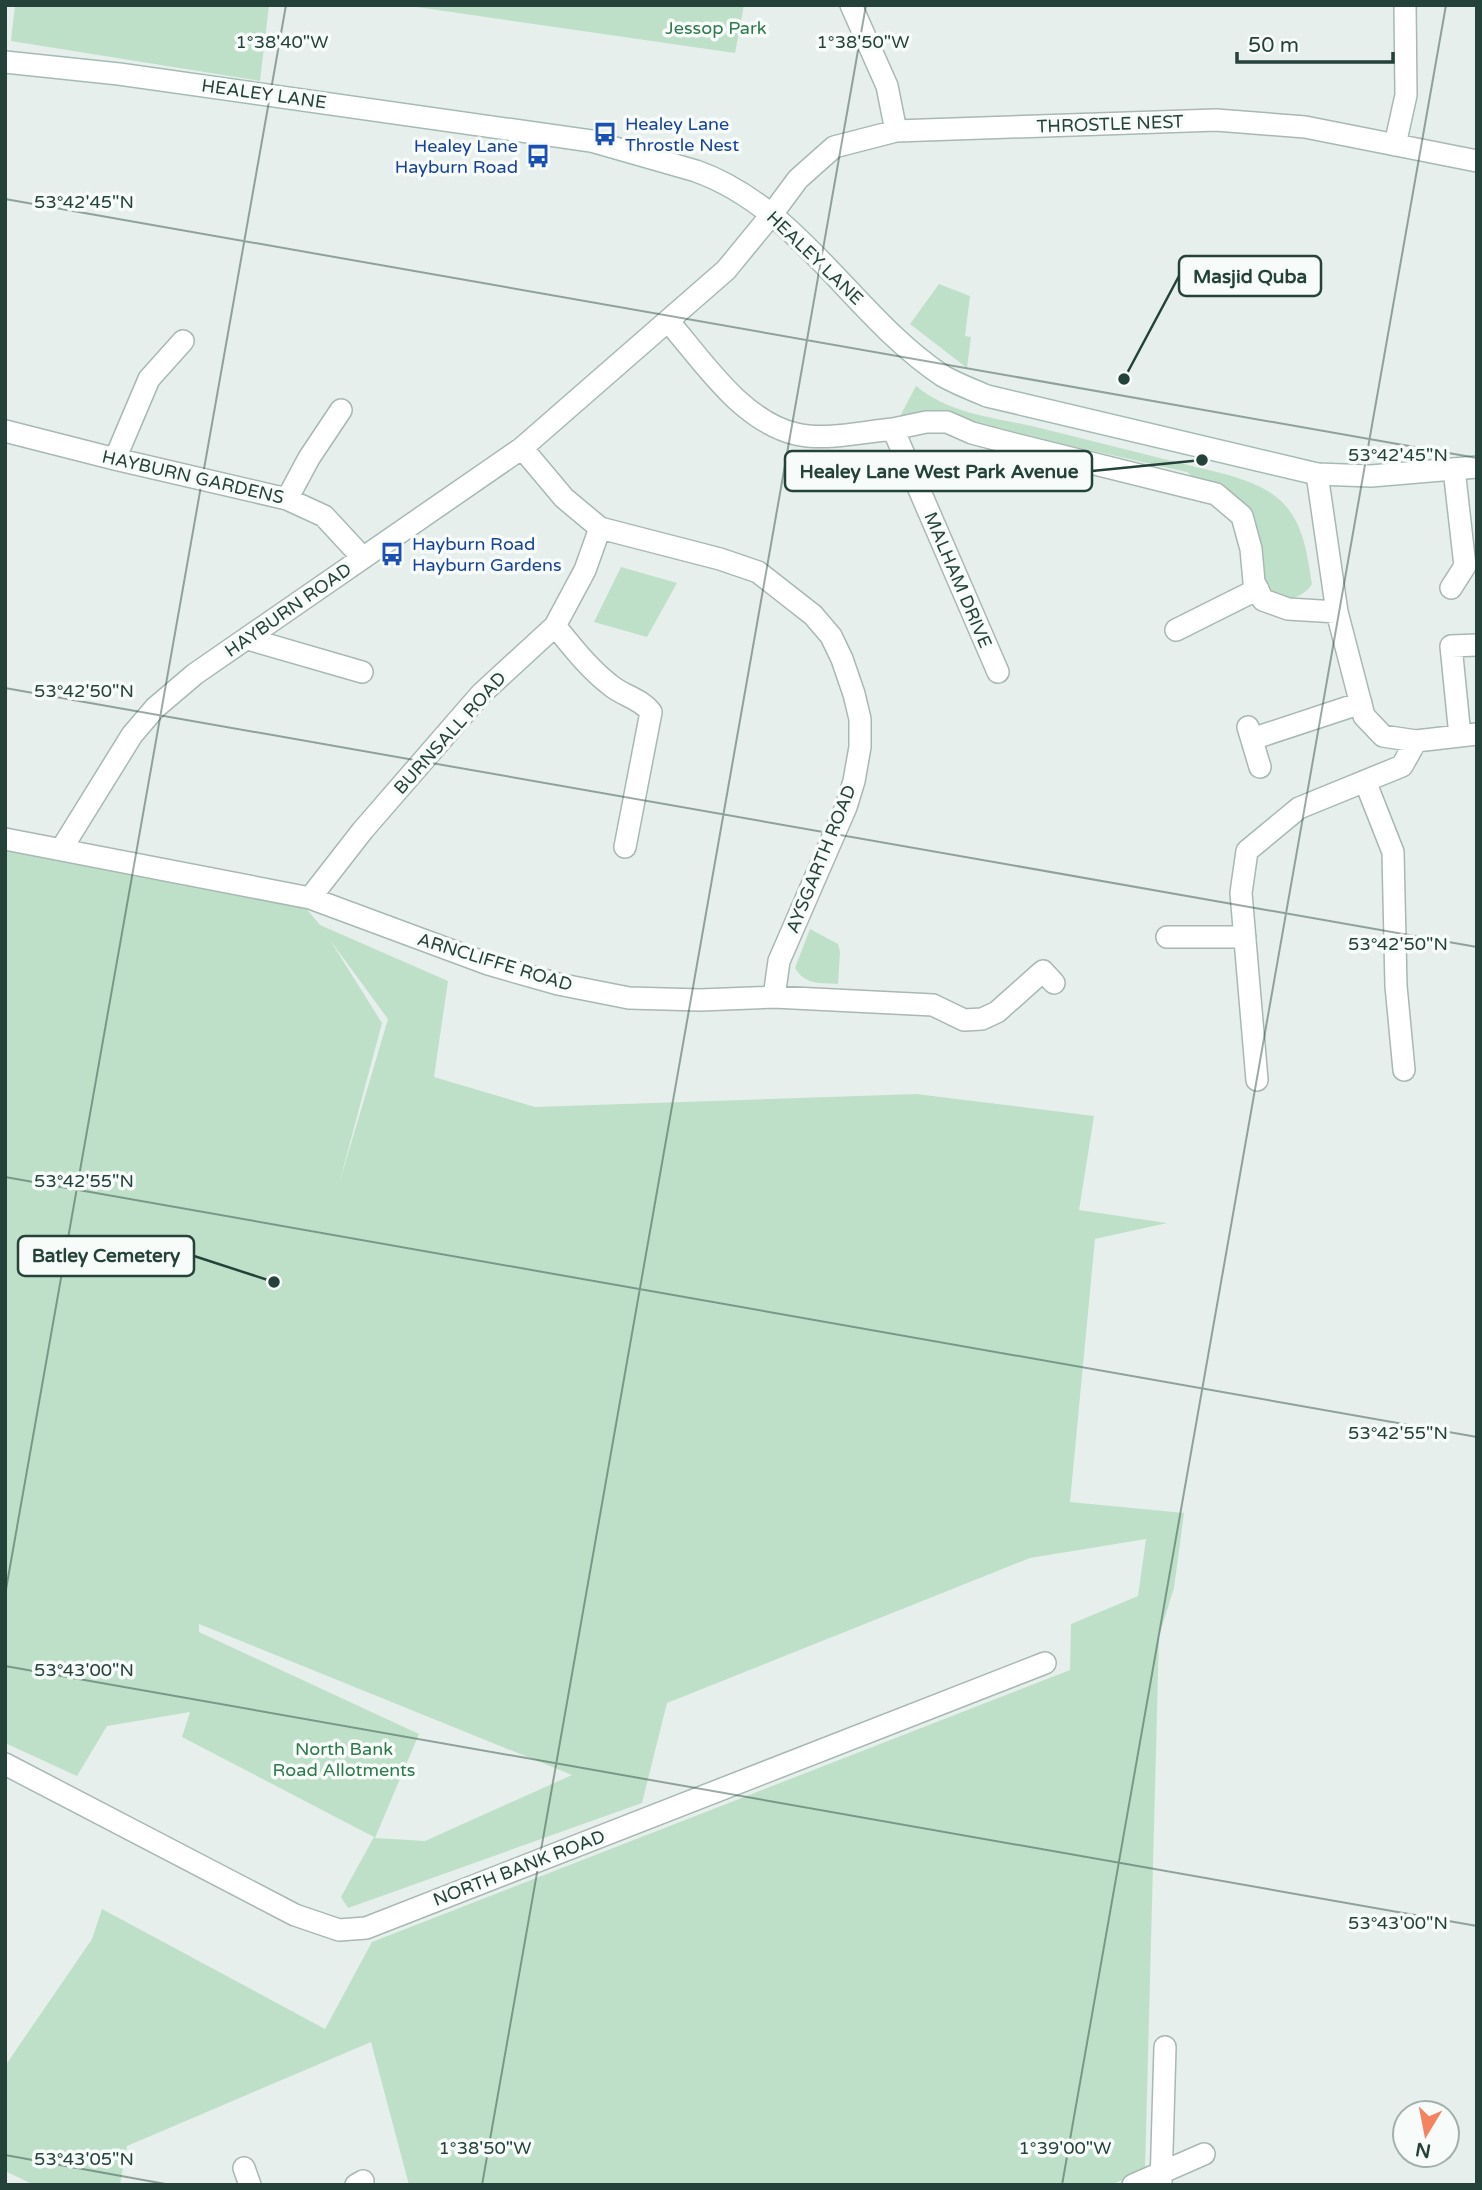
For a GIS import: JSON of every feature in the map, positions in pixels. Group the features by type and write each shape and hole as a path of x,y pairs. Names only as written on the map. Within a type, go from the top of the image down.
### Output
{"street":[{"path":"850,5 887,86 896,131"},
{"path":"1395,145 1406,95 1405,5"},
{"name":"HEALEY LANE","path":"5,62 133,76 591,141 712,177 746,195 772,214 903,344 944,377 988,396 1317,474 1371,476 1477,467"},
{"name":"THROSTLE NEST","path":"772,214 798,179 834,147 896,131 1216,120 1305,127 1477,161"},
{"name":"HAYBURN ROAD","path":"62,848 132,735 155,708 195,674 522,448 726,270 772,214"},
{"path":"668,321 738,402 774,427 797,434 821,436 893,429 926,422 947,422 972,433 1216,494 1242,516 1251,550 1254,582 1264,600 1288,609 1338,612"},
{"path":"115,459 149,379 183,341"},
{"path":"288,499 309,458 341,410"},
{"name":"MALHAM DRIVE","path":"893,429 998,672"},
{"name":"HAYBURN GARDENS","path":"5,431 288,499 324,516 362,558"},
{"name":"AYSGARTH ROAD","path":"522,448 564,498 600,528 720,559 758,572 813,615 831,636 842,659 860,719 860,747 854,781 846,807 779,961 774,997"},
{"path":"1451,588 1465,566 1454,469"},
{"path":"1317,474 1338,612 1364,716 1383,736 1416,741 1468,735 1451,646 1477,645"},
{"name":"BURNSALL ROAD","path":"310,898 379,811 481,694 555,626 585,570 600,528"},
{"path":"1176,630 1258,589"},
{"path":"555,626 611,687 643,702 651,712 625,846"},
{"path":"248,639 362,672"},
{"path":"1260,767 1250,733 1361,703"},
{"path":"1257,1080 1241,893 1247,851 1299,808 1402,766 1416,741"},
{"path":"1365,781 1393,852 1396,986 1404,1070"},
{"name":"ARNCLIFFE ROAD","path":"5,839 310,898 488,964 558,984 629,998 700,1000 774,997 933,1005 964,1020 982,1019 997,1012 1043,971 1054,982"},
{"path":"1167,937 1245,937"},
{"name":"NORTH BANK ROAD","path":"5,1764 295,1915 339,1930 366,1928 1045,1663"},
{"path":"1161,2179 1166,2047"},
{"path":"1133,2185 1161,2179 1204,2154"}],"green space":[{"path":"15,5 269,5 260,81 11,41"},
{"name":"Jessop Park","path":"403,5 744,5 735,53"},
{"path":"939,284 970,296 965,336 971,337 967,368 910,324"},
{"path":"916,386 944,403 973,414 1215,471 1262,488 1281,501 1295,519 1303,540 1312,584 1301,595 1287,598 1267,589 1261,575 1257,531 1187,472 1040,439 1029,443 898,420"},
{"path":"621,567 677,583 647,637 594,622"},
{"name":"North Bank Road Allotments","path":"5,839 298,899 320,925 448,981 434,1077 535,1107 916,1094 1094,1116 1079,1210 1167,1223 1095,1239 1070,1502 1184,1513 1174,1588 1159,1636 1145,2171 1110,2185 409,2185 371,2042 127,2146 120,2185 34,2185 5,2171 5,2066 92,1939 102,1909 325,2029 372,1942 1070,1670 1071,1624 1138,1596 1146,1539 1030,1558 667,1703 642,1803 348,1908 341,1897 374,1837 182,1737 190,1712 107,1726 77,1776 5,1743","holes":["330,940 388,1019 339,1184 382,1023","199,1624 572,1775 425,1841 375,1838 419,1734 199,1632"]},
{"path":"810,929 838,944 838,984 808,980 795,968"}],"place":[{"name":"Healey Lane Throstle Nest","path":"605,134"},
{"name":"Healey Lane Hayburn Road","path":"538,156"},
{"name":"Masjid Quba","path":"1124,379"},
{"name":"Healey Lane West Park Avenue","path":"1202,460"},
{"name":"Hayburn Road Hayburn Gardens","path":"392,554"},
{"name":"Batley Cemetery","path":"274,1282"}]}
